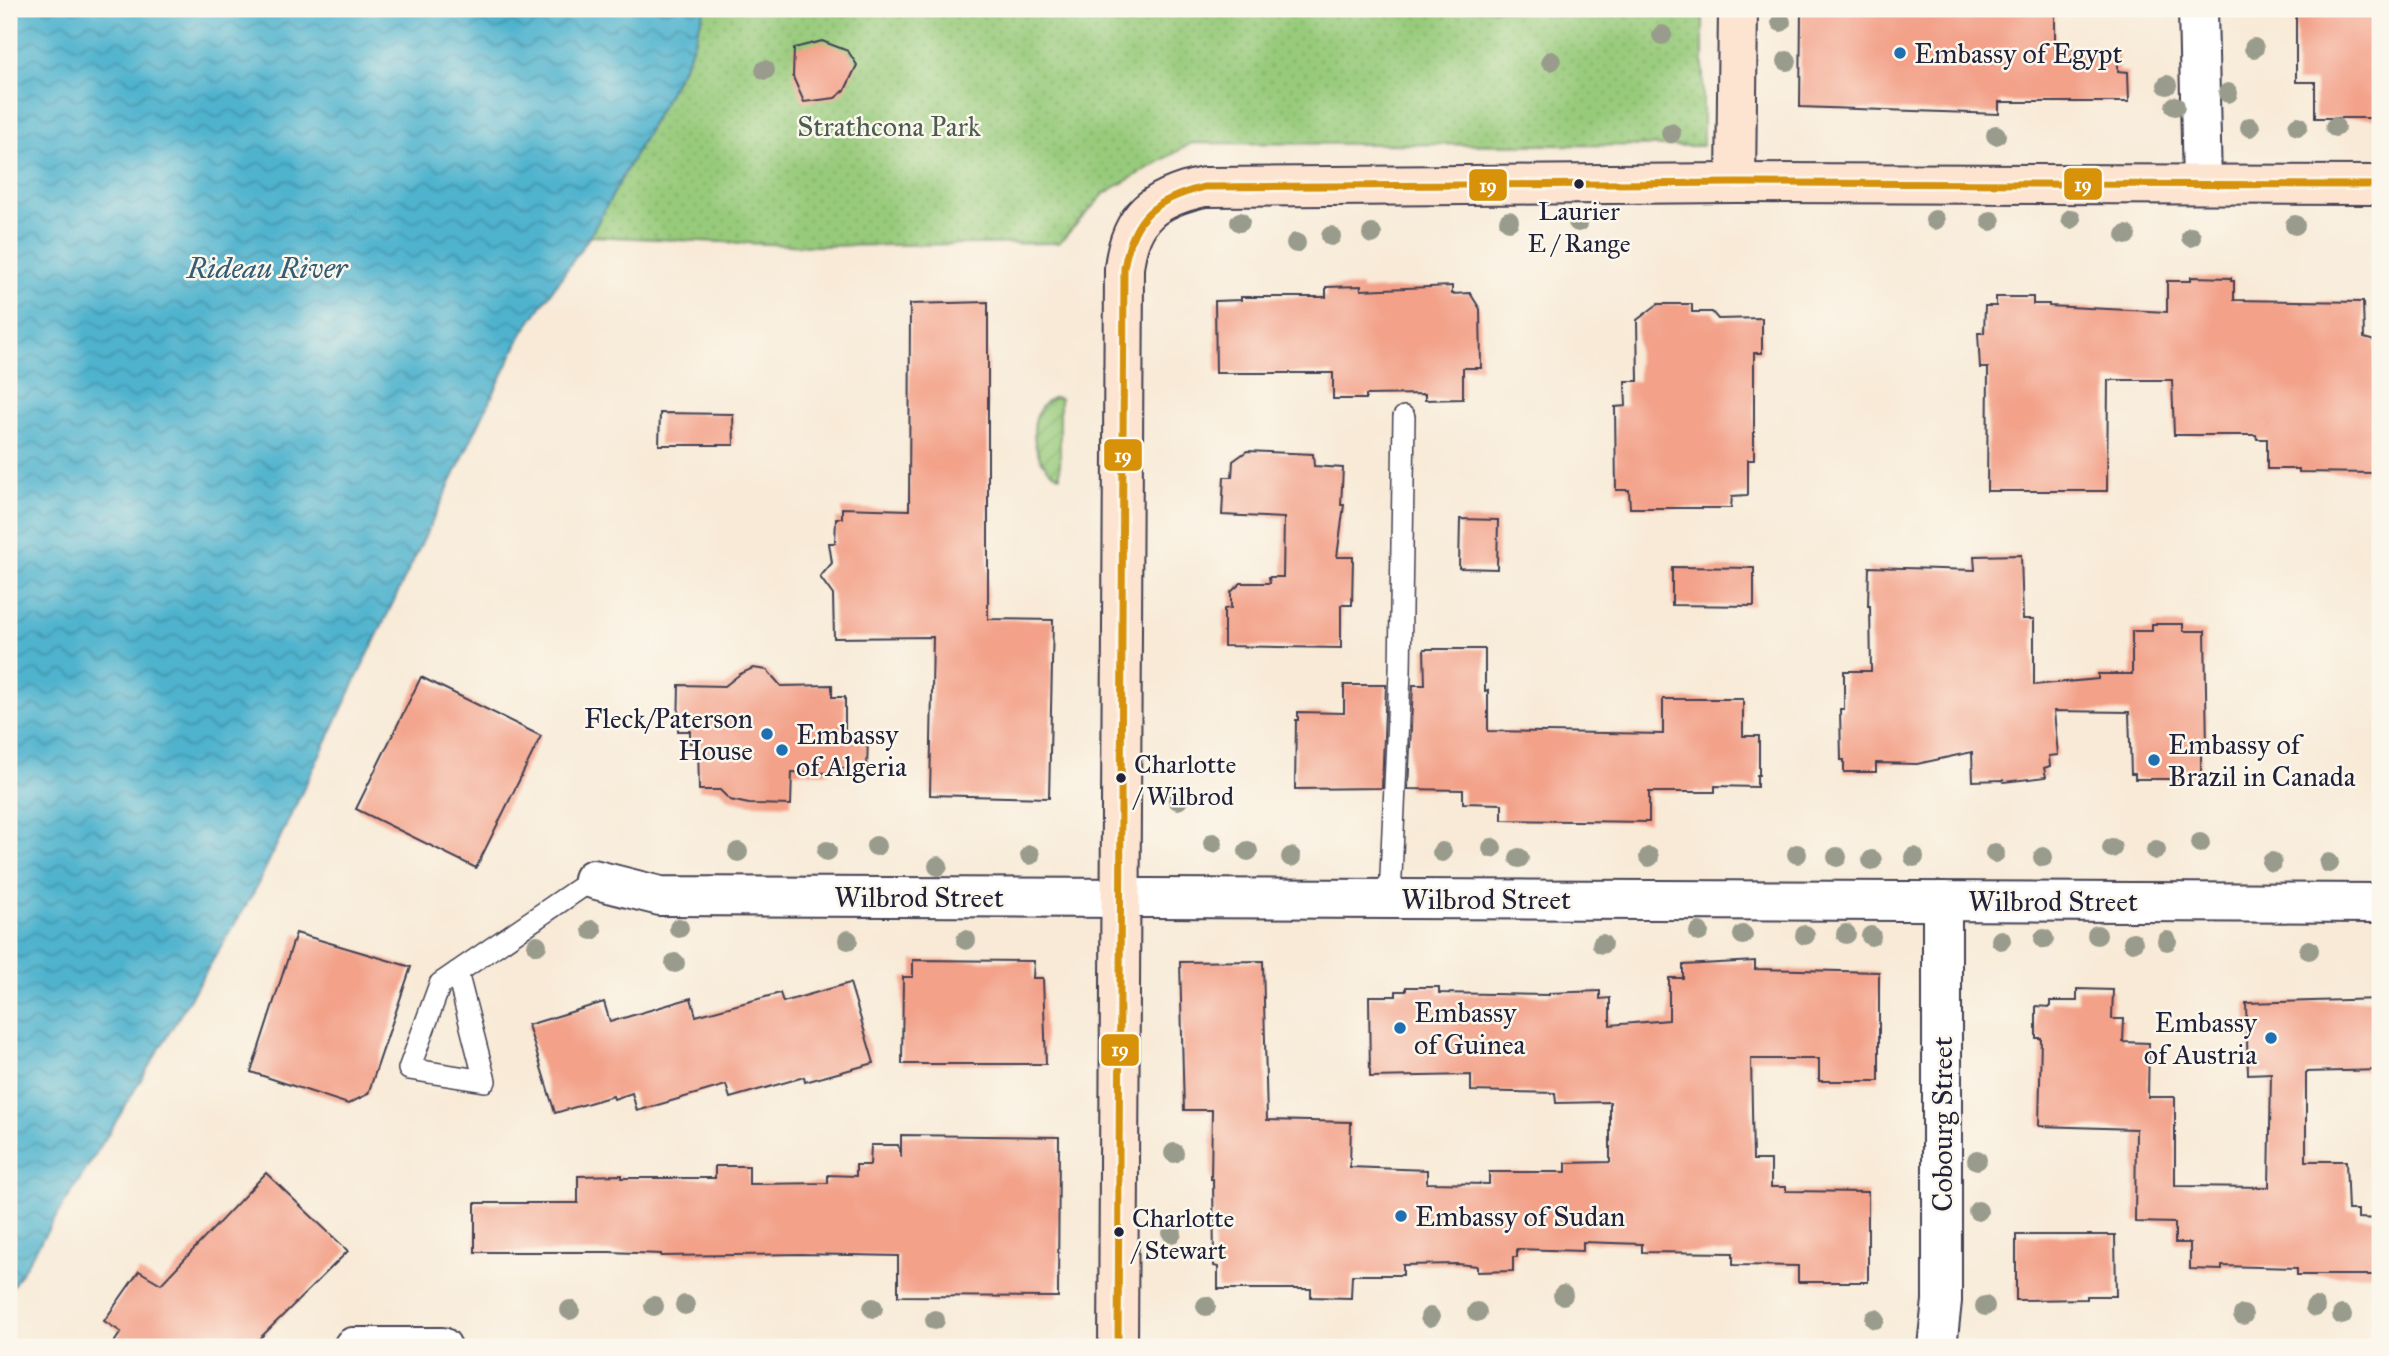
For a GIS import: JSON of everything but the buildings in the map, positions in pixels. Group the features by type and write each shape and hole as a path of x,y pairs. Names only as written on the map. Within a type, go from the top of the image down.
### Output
{"street":[{"path":"1735,183 1738,9"},
{"path":"2198,9 2202,184"},
{"path":"1118,1347 1124,268 1127,248 1135,228 1147,211 1163,199 1204,187 1735,183 2380,185"},
{"name":"Wilbrod Street","path":"593,879 660,896 2380,903"},
{"name":"Cobourg Street","path":"1937,1347 1942,1301 1942,901"},
{"path":"353,1347 442,1347"}],"lane":[{"path":"1390,898 1400,673 1404,417"},
{"path":"457,972 485,1082 409,1069 440,984 457,972 593,879"}],"green space":[{"name":"Strathcona Park","path":"705,9 1703,9 1703,146 1192,143 1105,193 1059,243 812,246 590,236 689,56"},
{"path":"1055,397 1060,399 1060,476 1042,461 1034,437 1038,413 1045,403"}],"water":[{"name":"Rideau River","path":"9,9 705,9 689,56 590,236 522,334 254,892 9,1292"}],"transit line":[{"name":"19","path":"1118,1347 1124,268 1133,235 1149,213 1172,198 1204,187 1736,183 2380,185"}],"place":[{"name":"Embassy of Egypt","path":"1900,53"},
{"name":"Laurier E / Range","path":"1579,184"},
{"name":"Fleck/Paterson House","path":"767,734"},
{"name":"Embassy of Algeria","path":"782,750"},
{"name":"Embassy of Brazil in Canada","path":"2154,760"},
{"name":"Charlotte / Wilbrod","path":"1121,778"},
{"name":"Embassy of Guinea","path":"1400,1028"},
{"name":"Embassy of Austria","path":"2271,1038"},
{"name":"Embassy of Sudan","path":"1401,1216"},
{"name":"Charlotte / Stewart","path":"1119,1232"}]}
